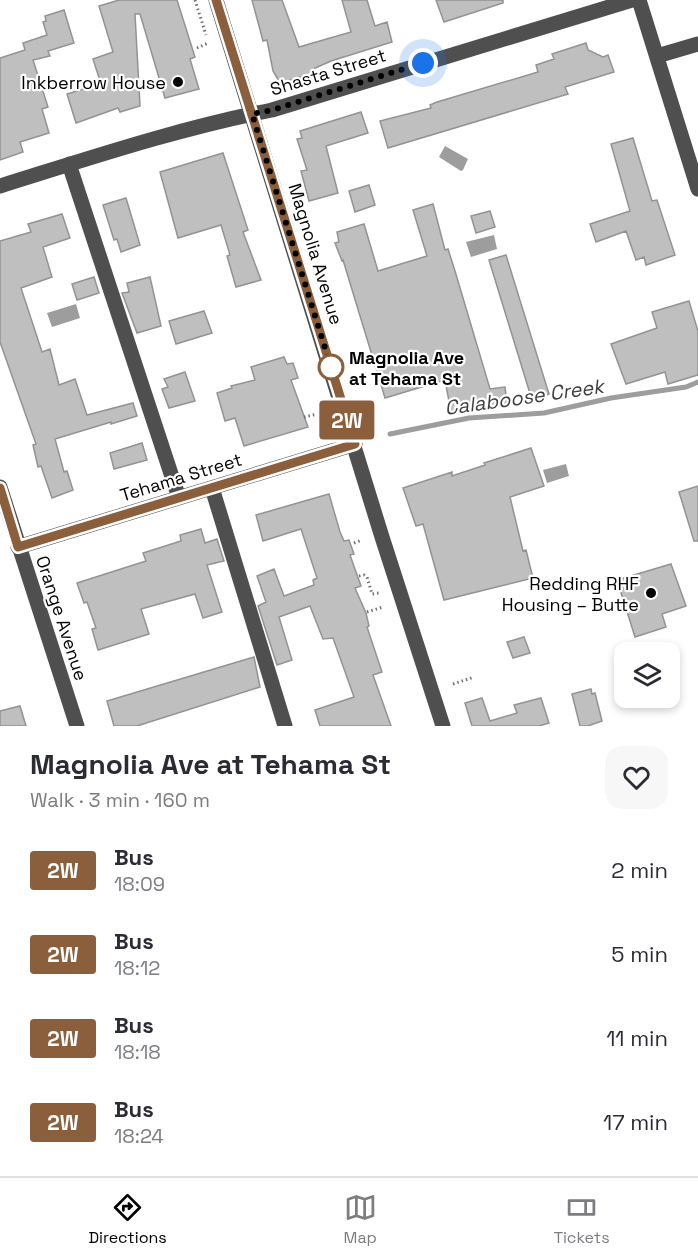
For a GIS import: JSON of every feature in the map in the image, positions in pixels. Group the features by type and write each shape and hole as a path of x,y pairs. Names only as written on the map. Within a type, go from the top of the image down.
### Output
{"street":[{"name":"Magnolia Avenue","path":"216,0 382,537 443,726"},
{"name":"Shasta Street","path":"0,186 231,117 272,110 632,0"},
{"path":"639,0 698,189"},
{"path":"657,56 698,44"},
{"path":"69,164 179,498"},
{"name":"Tehama Street","path":"18,547 355,444"},
{"name":"Orange Avenue","path":"0,488 76,726"},
{"path":"212,488 285,726"}],"path":[{"path":"195,0 206,35"},
{"path":"197,48 208,43"},
{"path":"304,417 322,412"},
{"path":"354,543 362,540"},
{"path":"359,576 367,577 372,594 379,593"},
{"path":"367,612 383,607"},
{"path":"453,684 474,677"}],"shaded area":[{"path":"445,146 468,159 463,170 461,171 439,157"},
{"path":"494,235 497,249 471,257 466,242"},
{"path":"76,304 80,318 52,327 47,313"},
{"path":"566,464 569,476 547,483 543,470"}],"building":[{"path":"119,0 177,0 195,57 190,59 199,89 165,98 140,14 135,14 140,106 120,112 118,108 76,123 67,94 101,84 93,59 113,52 99,6"},
{"path":"252,0 282,0 299,47 351,32 342,0 367,0 375,26 387,22 392,42 331,61 313,69 314,73 280,83 273,71 267,40 263,41"},
{"path":"436,0 503,0 503,3 444,22"},
{"path":"64,10 74,43 48,51 50,56 33,60 48,107 42,109 49,133 20,142 23,152 0,160 0,58 25,50 23,43 47,35 43,22 46,21 45,16"},
{"path":"586,43 588,50 603,57 608,55 614,72 565,87 568,94 388,148 380,121 431,108 430,105 437,102 538,72 536,65 554,59 552,54"},
{"path":"361,112 368,133 326,146 338,193 309,201 301,171 307,170 297,139 302,138 300,131"},
{"path":"633,138 652,201 657,200 675,255 646,265 644,257 636,260 626,231 596,242 590,224 630,211 611,144"},
{"path":"223,153 248,230 243,232 261,280 236,287 221,225 178,238 160,172"},
{"path":"369,185 375,205 355,212 349,191"},
{"path":"126,198 140,245 121,252 117,239 114,240 103,205"},
{"path":"433,204 445,250 448,249 490,389 505,387 507,404 451,412 445,380 385,398 343,260 335,243 339,242 337,232 364,224 378,271 427,256 413,210"},
{"path":"490,211 495,227 476,233 471,216"},
{"path":"62,214 70,238 43,247 52,277 21,288 42,352 50,349 59,385 75,379 87,415 133,403 137,416 55,439 64,472 67,471 73,490 52,498 41,466 38,467 33,445 36,444 0,342 0,241 31,232 28,224"},
{"path":"506,255 549,394 532,400 489,260"},
{"path":"94,277 99,293 77,300 72,284"},
{"path":"150,277 161,326 137,333 122,293 129,292 127,283"},
{"path":"689,301 698,331 698,375 668,384 665,372 626,384 611,344 657,328 652,312"},
{"path":"204,311 212,333 176,344 169,321"},
{"path":"284,357 287,364 293,363 298,378 291,380 308,427 244,446 235,418 225,421 217,393 232,388 231,386 255,380 251,367"},
{"path":"185,372 195,401 169,408 162,389 168,387 164,379"},
{"path":"142,443 147,460 114,469 110,453"},
{"path":"531,448 544,486 510,497 523,551 526,550 533,578 444,600 423,524 416,526 403,488 452,472 452,476"},
{"path":"698,486 698,541 694,541 679,492"},
{"path":"329,494 340,532 344,541 349,540 354,554 350,555 361,586 355,588 366,613 369,626 367,627 382,672 373,675 391,726 320,726 315,710 354,697 333,638 323,639 310,606 279,617 292,660 277,665 258,606 266,602 257,576 274,569 284,596 314,585 313,580 317,578 301,529 263,541 256,515"},
{"path":"201,529 205,543 217,539 224,561 207,565 222,612 203,618 195,594 141,609 149,634 98,650 92,629 96,628 87,602 84,603 77,583 146,561 143,553 181,541 180,535"},
{"name":"Redding RHF Housing – Butte","path":"671,564 686,606 662,614 666,627 635,637 617,580"},
{"path":"524,637 530,653 513,658 507,642"},
{"path":"254,657 260,687 137,726 114,726 107,701"},
{"path":"591,689 592,694 595,693 602,721 580,726 572,694"},
{"path":"482,698 490,721 517,713 514,705 541,698 549,723 539,726 472,726 465,703"},
{"path":"20,706 26,726 0,726 0,711"}],"waterway":[{"name":"Calaboose Creek","path":"390,434 469,418 544,413 611,398 686,387 698,382"}],"bus line":[{"name":"2W","path":"0,488 18,547 355,444 216,0"}],"place":[{"name":"Inkberrow House","path":"178,82"},
{"name":"Magnolia Ave at Tehama St","path":"331,367"},
{"name":"Redding RHF Housing – Butte","path":"651,593"}],"route":[{"path":"331,367 252,114 272,110 423,63"}]}
